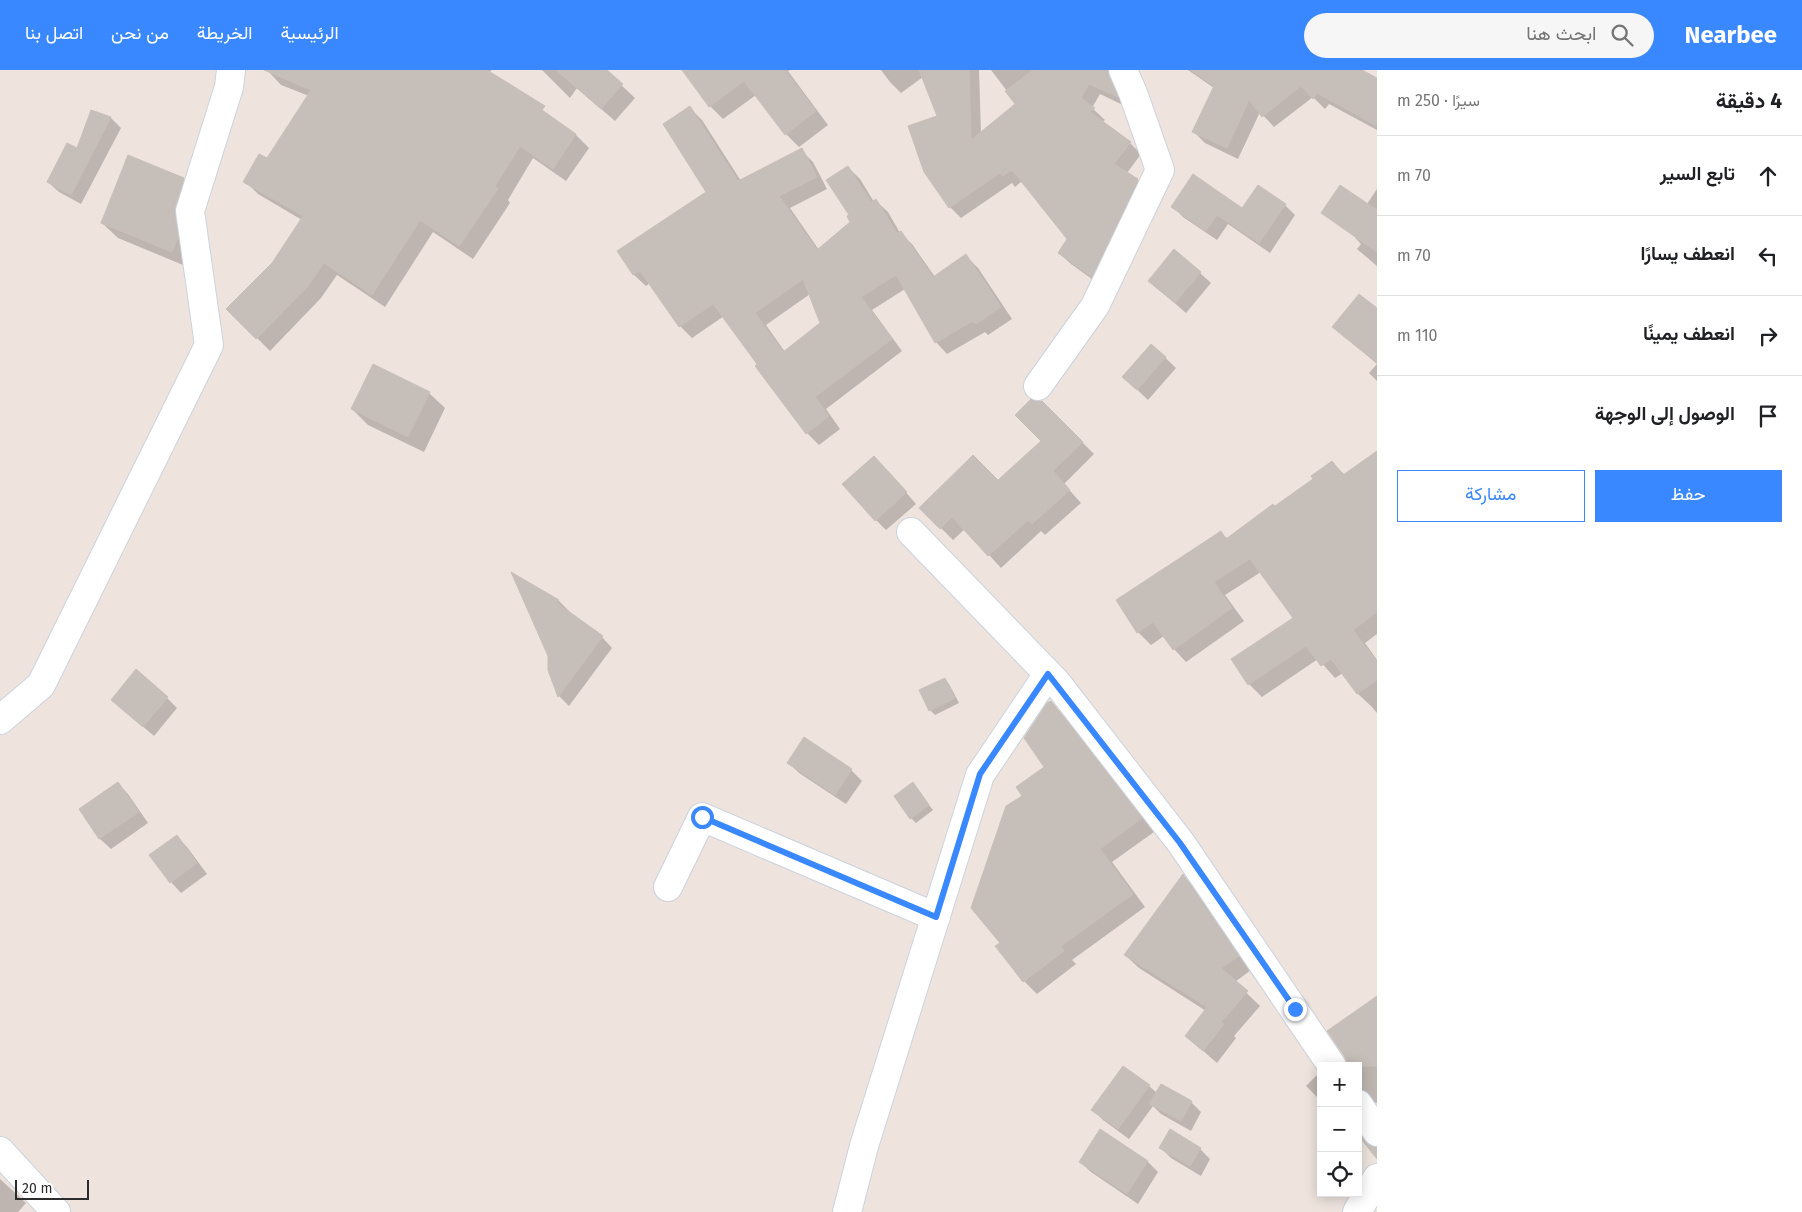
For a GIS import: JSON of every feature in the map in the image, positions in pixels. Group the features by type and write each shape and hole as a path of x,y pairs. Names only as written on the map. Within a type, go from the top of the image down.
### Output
{"street":[{"path":"0,720 42,685 208,345 190,211 229,87 231,70"},
{"path":"1038,386 1095,306 1160,170 1133,93 1122,70"},
{"path":"911,532 1048,674 1180,843 1329,1062"},
{"path":"847,1212 864,1146 980,774 1048,674"},
{"path":"668,887 702,817 936,917"},
{"path":"1360,1107 1377,1132"},
{"path":"0,1151 56,1212"},
{"path":"1357,1212 1377,1178"}],"building":[{"path":"264,70 487,70 545,106 542,110 576,134 553,169 520,146 495,186 498,189 459,246 420,220 372,295 324,263 309,285 256,339 226,309 272,263 303,216 243,182 259,154 267,158 311,90"},
{"path":"556,70 607,70 623,84 601,109"},
{"path":"682,70 785,70 816,111 785,135 744,81 709,107"},
{"path":"919,70 969,70 971,140 1015,104 1005,91 1033,70 1106,70 1118,97 1089,84 1081,98 1095,108 1090,112 1131,142 1114,164 1138,179 1092,277 1058,253 1067,239 1012,170 1003,176 1000,173 949,208 924,172 908,126 937,116"},
{"path":"1191,70 1362,70 1377,78 1377,126 1317,93 1313,99 1301,86 1262,117 1249,100 1227,148 1192,132 1214,86"},
{"path":"690,106 738,181 802,148 817,177 779,196 817,250 850,222 847,216 849,215 826,180 848,166 871,202 876,199 897,233 901,231 933,277 966,254 1001,307 976,324 973,321 935,343 896,275 861,297 892,339 815,397 829,416 806,434 755,366 757,364 713,304 679,327 640,271 633,275 617,251 706,192 663,124","holes":["803,279 820,323 783,352 755,313"]},
{"path":"91,110 111,117 71,195 47,182 67,143 77,148"},
{"path":"128,155 184,178 175,207 178,238 172,252 101,223"},
{"path":"1193,174 1242,208 1258,185 1286,204 1259,243 1217,215 1206,231 1171,207"},
{"path":"1340,185 1377,210 1377,252 1321,213"},
{"path":"1174,249 1201,272 1175,303 1148,281"},
{"path":"1359,294 1377,308 1377,363 1332,327"},
{"path":"1151,344 1166,357 1137,390 1122,377"},
{"path":"373,364 430,392 408,437 351,409"},
{"path":"1031,399 1042,401 1083,442 1053,471 1070,490 1032,524 1028,520 988,556 952,517 940,529 919,508 973,455 998,480 1041,441 1015,415"},
{"path":"1377,451 1377,612 1353,630 1377,662 1377,680 1357,694 1331,659 1321,666 1306,646 1248,685 1231,659 1293,618 1250,559 1214,582 1232,608 1173,650 1153,622 1137,633 1116,600 1221,531 1226,539 1273,504 1275,506 1313,479 1311,476 1332,461 1343,475"},
{"path":"874,456 907,492 875,521 842,484"},
{"path":"511,572 559,600 557,603 603,636 558,697 548,670 548,656"},
{"path":"136,669 168,697 143,727 111,700"},
{"path":"945,678 955,698 929,711 919,690"},
{"path":"1051,701 1142,818 1100,849 1133,894 1061,946 1064,951 1023,982 995,946 1000,943 971,908 1006,806 1022,796 1016,787 1044,767 1024,738 1047,703"},
{"path":"804,737 852,769 835,795 787,763"},
{"path":"118,782 139,812 99,839 79,809"},
{"path":"913,782 929,805 910,819 894,796"},
{"path":"177,835 197,863 170,883 149,855"},
{"path":"1183,874 1239,956 1221,968 1248,991 1221,1022 1224,1024 1203,1051 1185,1036 1207,1007 1124,955"},
{"path":"1377,996 1377,1066 1362,1066 1362,1062 1346,1062 1345,1057 1327,1031"},
{"path":"1123,1066 1150,1085 1118,1129 1091,1110"},
{"path":"1161,1084 1192,1101 1181,1121 1149,1104"},
{"path":"1100,1129 1148,1161 1127,1194 1079,1162"},
{"path":"1170,1129 1201,1148 1190,1166 1159,1148"},
{"path":"1362,1137 1370,1146 1377,1147 1377,1159 1362,1140"}],"route":[{"path":"702,817 936,917 980,774 1048,674 1057,683 1180,843 1295,1009"}]}
